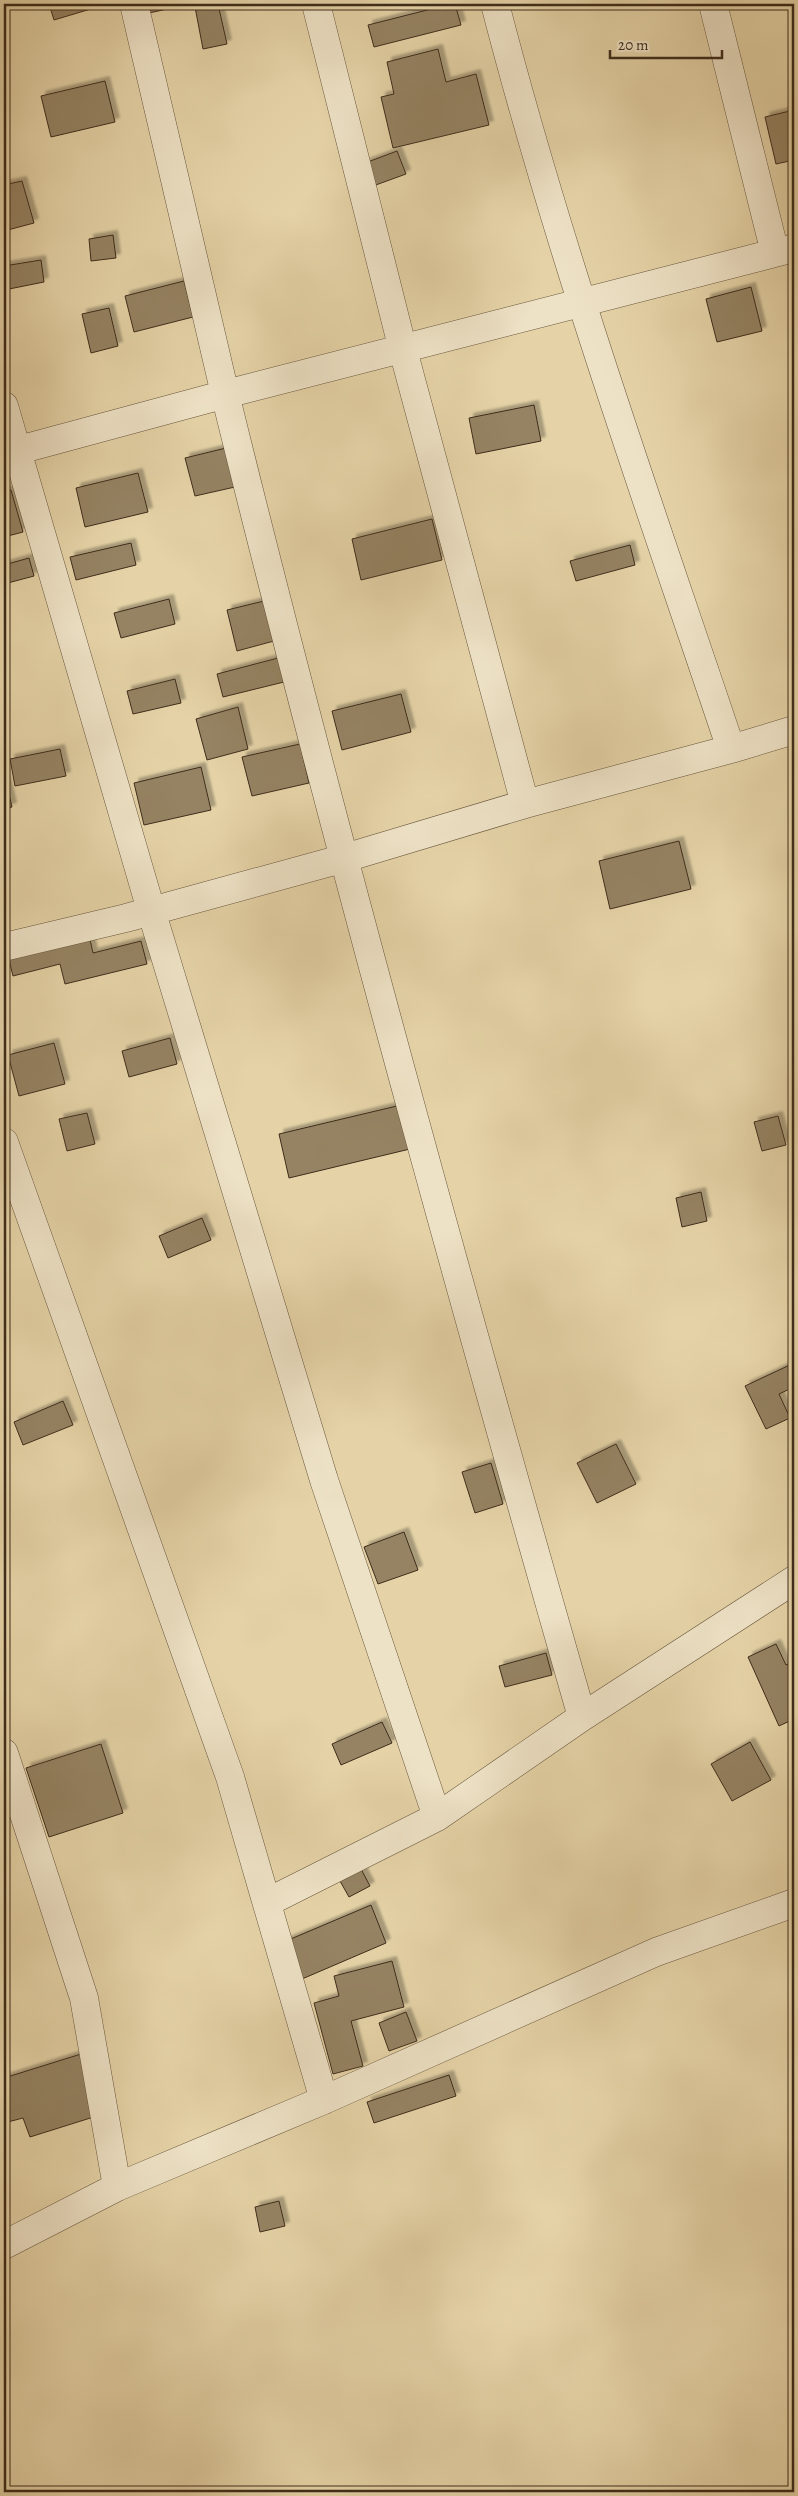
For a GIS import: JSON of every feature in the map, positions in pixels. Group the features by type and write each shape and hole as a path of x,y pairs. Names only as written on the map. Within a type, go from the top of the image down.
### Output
{"street":[{"path":"134,4 226,394 345,858 448,1244 582,1717"},
{"path":"316,4 403,350 525,804"},
{"path":"495,4 520,98 582,302 731,749"},
{"path":"11,452 226,394 785,251 713,4"},
{"path":"4,406 11,452 324,1480 437,1816"},
{"path":"4,947 345,858 525,804 731,749 794,730"},
{"path":"4,1142 230,1777 268,1902 324,2100"},
{"path":"268,1902 437,1816 582,1717 794,1580"},
{"path":"4,1753 84,1998 117,2187"},
{"path":"4,2245 117,2187 324,2100 656,1952 794,1903"}],"building":[{"path":"49,4 93,4 94,8 54,20"},
{"path":"147,4 190,4 149,13"},
{"path":"218,4 227,44 203,49 195,7"},
{"path":"455,4 461,25 374,47 368,25"},
{"path":"438,49 446,82 476,74 489,125 393,148 381,97 394,94 387,62"},
{"path":"105,81 115,122 51,137 41,96"},
{"path":"794,110 794,160 776,164 765,117"},
{"path":"397,151 406,174 373,186 365,163"},
{"path":"22,181 34,223 4,231 4,185"},
{"path":"113,235 116,258 91,261 89,239"},
{"path":"41,260 44,282 4,290 4,266"},
{"path":"184,281 193,317 134,332 125,296"},
{"path":"751,287 762,331 717,342 706,299"},
{"path":"109,308 118,346 91,353 82,314"},
{"path":"794,324 794,348 789,326"},
{"path":"534,405 541,441 476,454 469,418"},
{"path":"226,448 235,487 195,496 185,458"},
{"path":"138,473 148,512 85,527 76,488"},
{"path":"11,490 23,532 4,537 4,491"},
{"path":"432,519 442,560 361,580 352,539"},
{"path":"131,543 136,565 76,580 70,557"},
{"path":"630,545 635,565 576,581 570,561"},
{"path":"29,558 34,576 4,584 4,565"},
{"path":"169,599 175,624 121,638 114,613"},
{"path":"264,601 274,641 237,651 227,610"},
{"path":"278,658 284,682 223,697 217,674"},
{"path":"175,679 181,703 133,714 127,691"},
{"path":"401,694 411,732 342,750 332,711"},
{"path":"238,707 248,749 207,760 196,719"},
{"path":"300,744 309,783 252,796 242,757"},
{"path":"60,749 66,776 15,786 10,759"},
{"path":"201,767 211,810 144,825 134,783"},
{"path":"4,773 12,807 4,809"},
{"path":"679,841 691,889 610,909 599,861"},
{"path":"89,935 93,953 141,941 147,964 65,984 60,964 13,976 8,956"},
{"path":"170,1038 177,1064 129,1077 122,1051"},
{"path":"54,1043 65,1084 19,1096 8,1055"},
{"path":"401,1105 410,1149 289,1178 279,1134"},
{"path":"87,1113 95,1144 67,1151 59,1119"},
{"path":"778,1116 786,1145 762,1151 754,1122"},
{"path":"701,1192 707,1221 682,1227 676,1198"},
{"path":"202,1218 211,1240 168,1258 159,1236"},
{"path":"794,1363 794,1387 779,1394 790,1418 766,1429 745,1386"},
{"path":"63,1401 73,1425 23,1445 14,1422"},
{"path":"616,1444 636,1484 597,1503 577,1463"},
{"path":"491,1463 503,1504 475,1513 462,1472"},
{"path":"404,1532 418,1570 378,1584 364,1547"},
{"path":"776,1644 786,1665 794,1662 794,1719 779,1726 748,1657"},
{"path":"546,1653 552,1675 505,1687 499,1666"},
{"path":"382,1722 392,1743 341,1765 332,1744"},
{"path":"750,1742 771,1780 732,1801 711,1764"},
{"path":"101,1744 123,1813 49,1837 26,1768"},
{"path":"361,1869 370,1886 349,1897 340,1881"},
{"path":"371,1905 386,1943 302,1979 286,1941"},
{"path":"392,1961 404,2007 351,2021 363,2066 333,2074 314,2003 339,1996 334,1976"},
{"path":"406,2012 417,2041 389,2051 379,2023"},
{"path":"81,2054 100,2115 30,2137 23,2118 4,2123 4,2078"},
{"path":"449,2075 456,2096 374,2123 367,2102"},
{"path":"279,2201 285,2226 260,2232 255,2207"}]}
